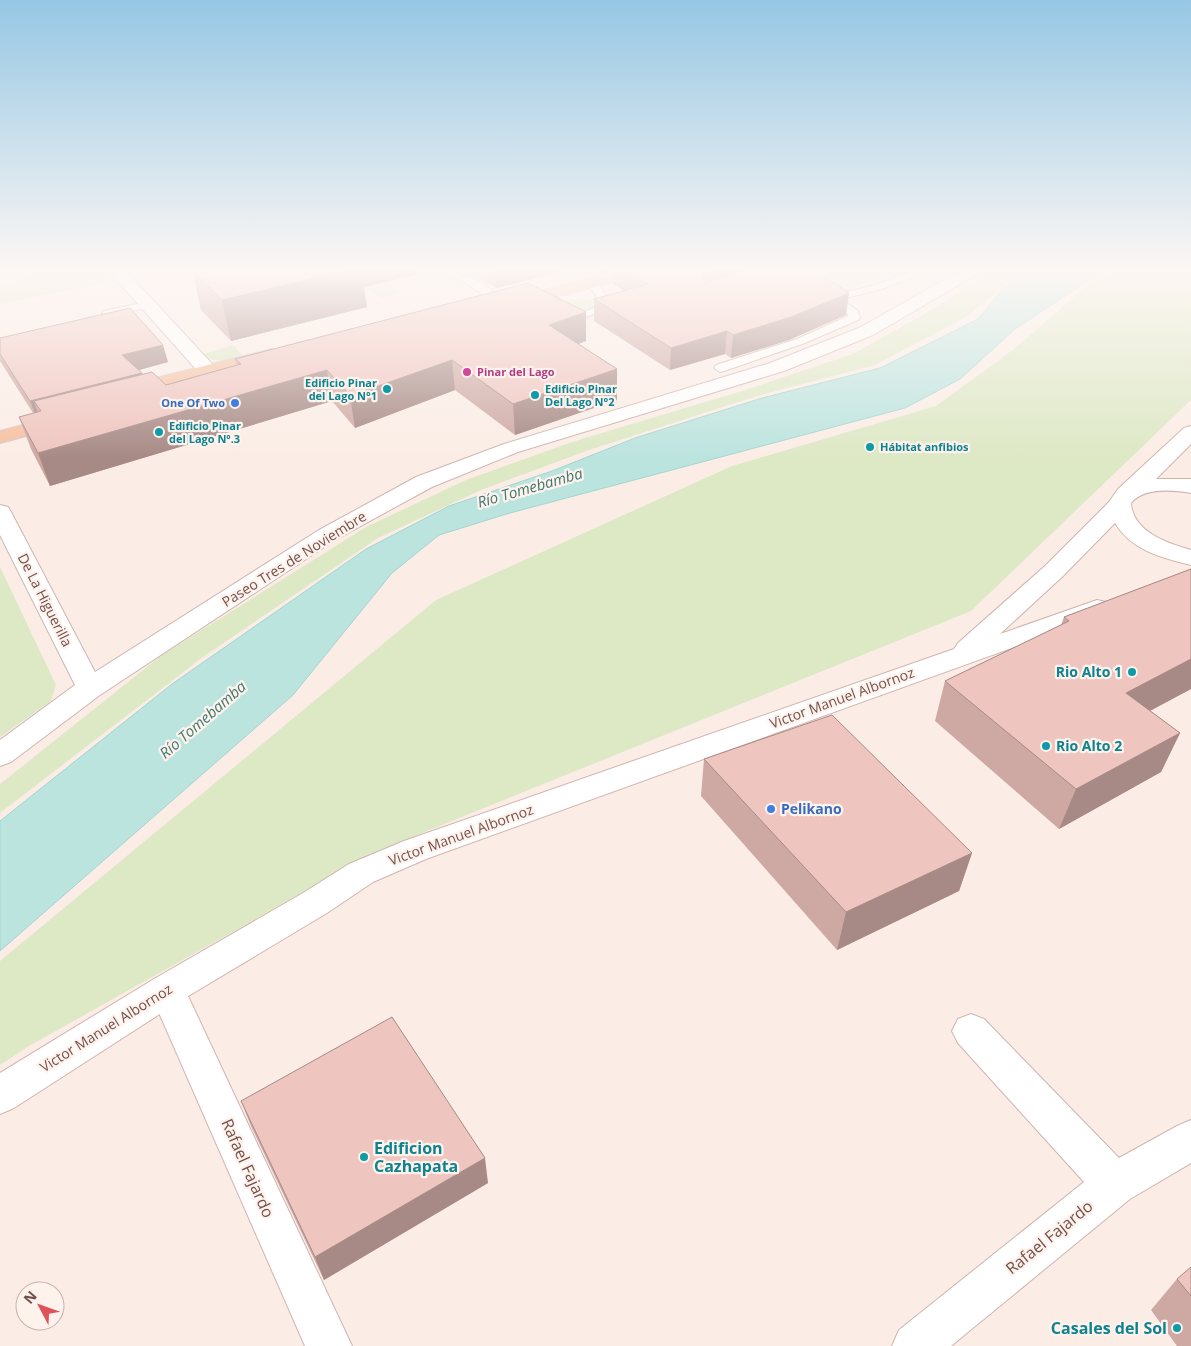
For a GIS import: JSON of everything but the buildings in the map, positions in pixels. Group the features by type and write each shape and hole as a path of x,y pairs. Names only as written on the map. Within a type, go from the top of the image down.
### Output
{"main road":[{"path":"287,357 114,401 208,371 287,357"},
{"path":"0,423 72,412 0,437"}],"street":[{"path":"172,332 208,371"},
{"name":"Paseo Tres de Noviembre","path":"0,755 90,688 327,535 424,482 511,448 777,367 865,332"},
{"name":"Victor Manuel Albornoz","path":"960,656 1054,571 1191,432"},
{"path":"1191,486 1162,483 1145,486 1126,497 1121,516 1136,533 1147,541 1191,558"},
{"name":"De La Higuerilla","path":"0,512 90,688"},
{"name":"Victor Manuel Albornoz","path":"0,1095 167,990 315,903 361,873 415,850 960,656 1059,623 1121,598"},
{"name":"Rafael Fajardo","path":"167,990 329,1346"},
{"path":"971,1031 1116,1184"},
{"name":"Rafael Fajardo","path":"915,1346 1116,1184 1191,1140"}],"lane":[{"path":"720,368 801,341 822,332"}],"green space":[{"path":"893,332 938,332 875,365 757,396 589,450 481,490 378,538 203,657 0,813 0,784 162,655 366,527 466,480 572,442 745,390 853,354"},
{"path":"1034,332 1191,332 1191,400 971,611 373,853 29,1046 0,1065 0,961 436,600 732,466 936,406 1014,349"},
{"path":"234,345 242,356 217,361 203,354"},
{"path":"0,567 56,685 51,701 0,737"}],"water":[{"name":"Río Tomebamba","path":"952,332 1012,332 960,379 905,408 510,513 439,535 392,573 293,695 0,951 0,821 172,684 366,549 449,506 552,471 635,438 762,398 880,368"}],"place":[{"name":"Pinar del Lago","path":"467,372"},
{"name":"Edificio Pinar del Lago N°1","path":"387,389"},
{"name":"Edificio Pinar Del Lago N°2","path":"535,395"},
{"name":"One Of Two","path":"235,403"},
{"name":"Edificio Pinar del Lago Nº.3","path":"159,432"},
{"name":"Hábitat anfibios","path":"870,447"},
{"name":"Rio Alto 1","path":"1132,672"},
{"name":"Rio Alto 2","path":"1046,746"},
{"name":"Pelikano","path":"771,809"},
{"name":"Edificion Cazhapata","path":"364,1157"},
{"name":"Casales del Sol","path":"1177,1328"}]}
